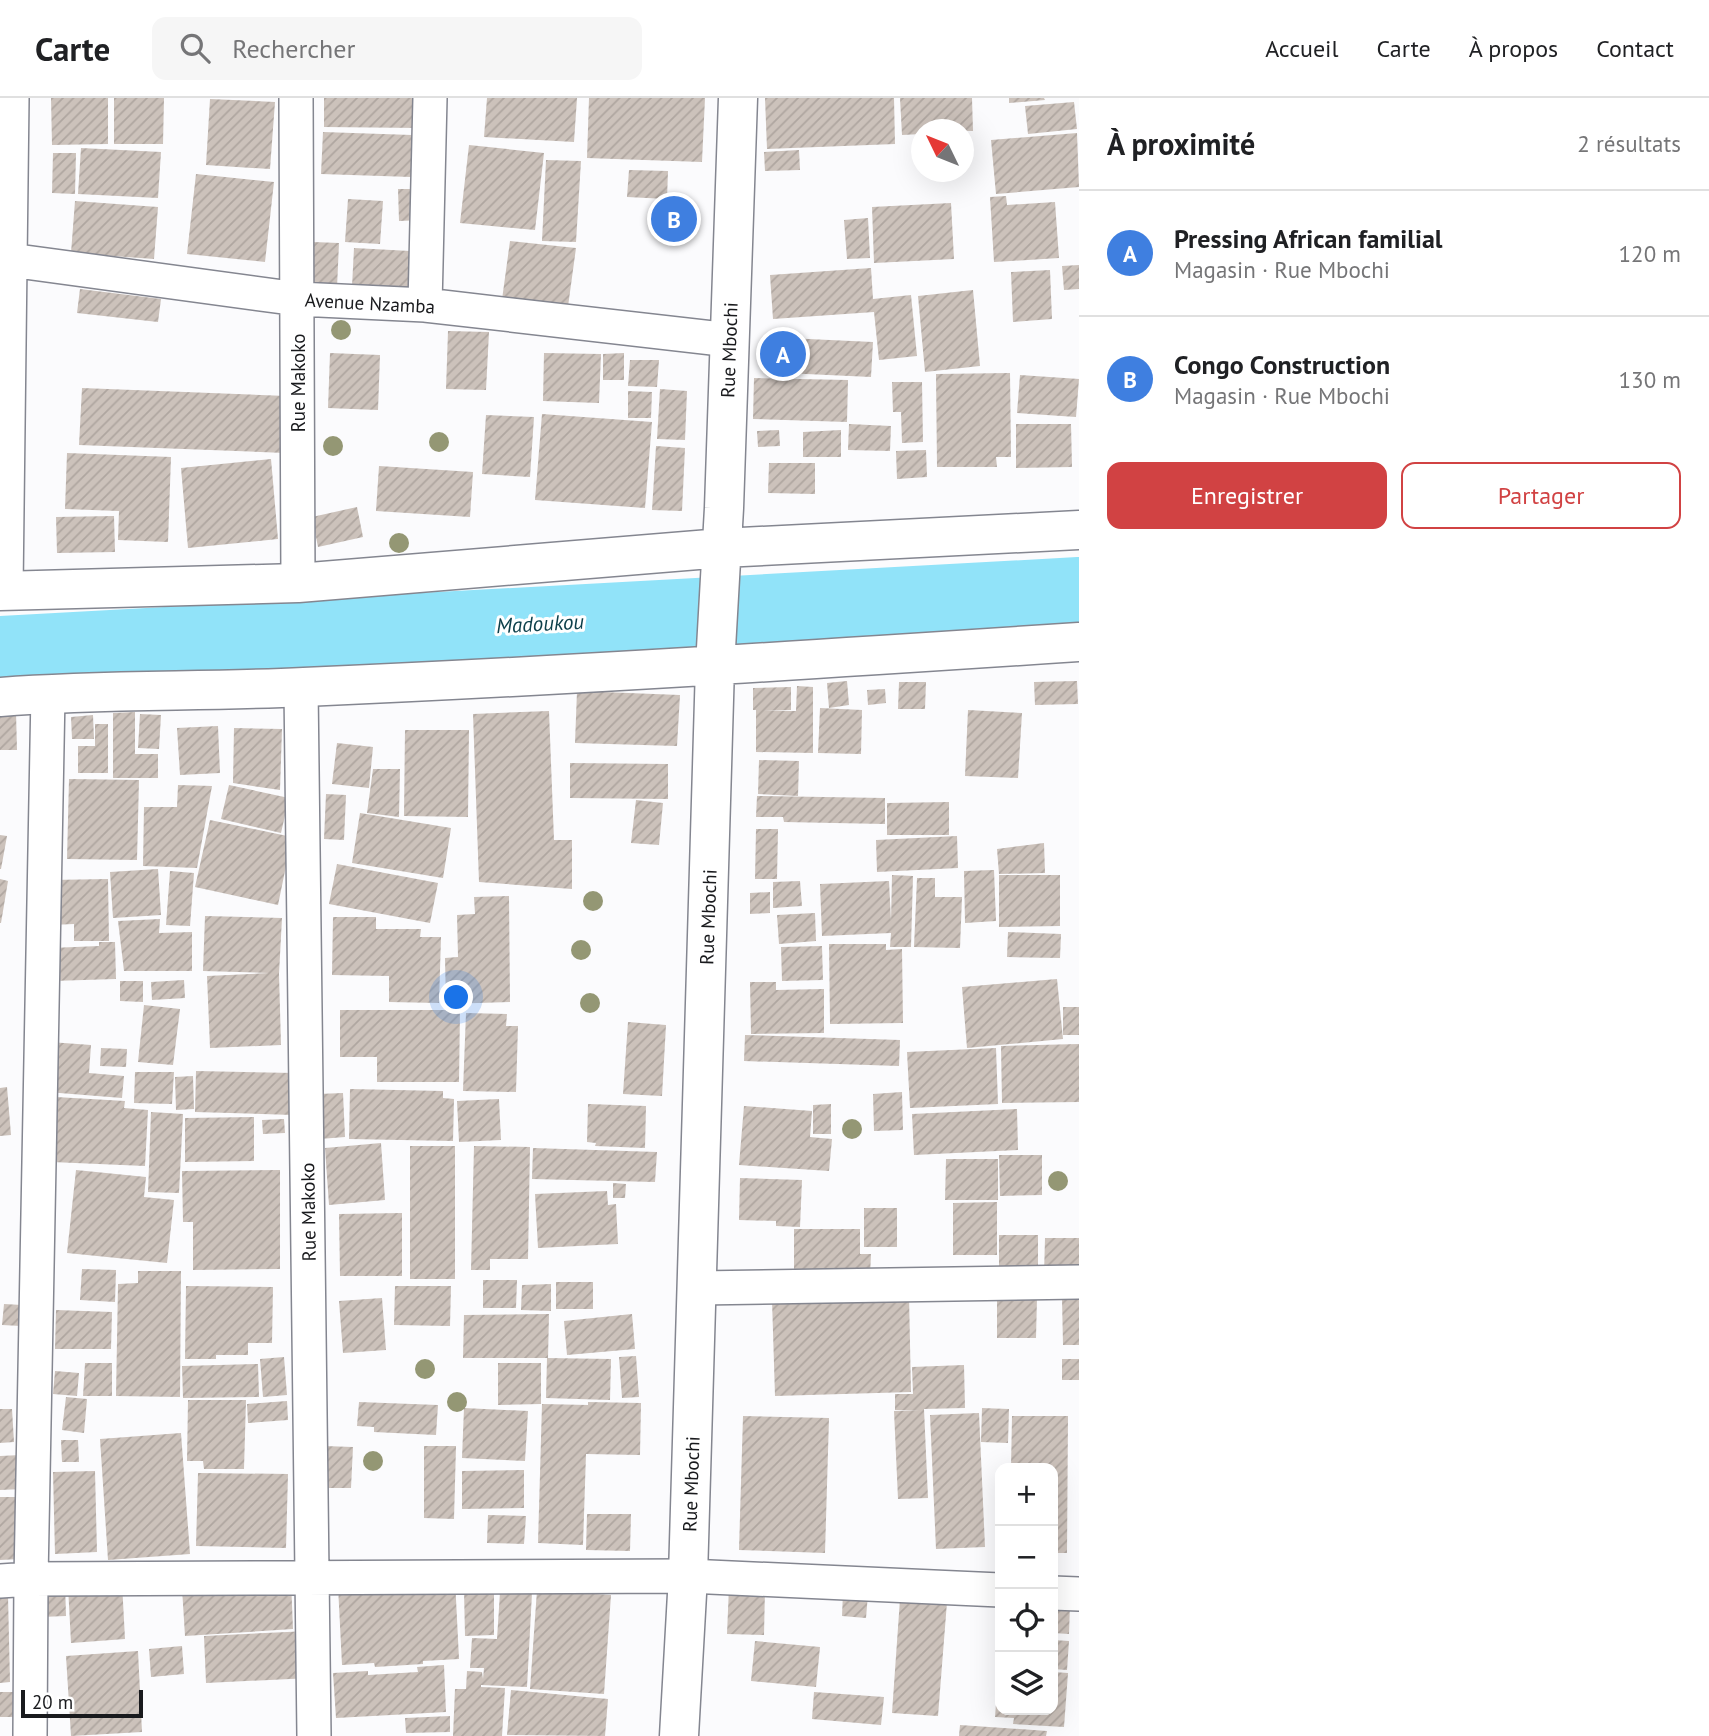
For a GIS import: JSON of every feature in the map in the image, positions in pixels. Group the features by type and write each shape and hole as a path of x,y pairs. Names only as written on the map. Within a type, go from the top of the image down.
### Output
{"main road":[{"name":"Rue Mbochi","path":"679,1736 688,1576 718,590 722,548 738,98"},
{"path":"3,591 298,583 722,548 1079,530"},
{"path":"0,697 301,688 716,654 1079,642"}],"street":[{"path":"3,591 7,244 12,98"},
{"name":"Rue Makoko","path":"296,98 298,583"},
{"path":"425,305 430,98"},
{"name":"Avenue Nzamba","path":"7,244 298,299 425,305 730,340"},
{"name":"Rue Makoko","path":"301,688 314,1736"},
{"path":"30,1736 16,1580 48,694"},
{"path":"698,1288 1079,1282"},
{"path":"16,1580 688,1576 995,1590"},
{"path":"1058,1593 1079,1594"}],"building":[{"path":"51,98 108,98 108,144 52,145"},
{"path":"114,98 164,98 163,144 114,144"},
{"path":"324,98 420,98 420,128 324,127"},
{"path":"487,98 577,98 574,142 484,137"},
{"path":"589,98 705,98 702,162 587,158"},
{"path":"765,98 894,98 895,144 767,149"},
{"path":"900,98 972,98 973,119 911,119 911,135 902,135"},
{"path":"1009,98 1044,98 1045,100 1009,103"},
{"path":"210,99 275,102 270,169 206,165"},
{"path":"1074,102 1077,129 1028,134 1025,106"},
{"path":"323,132 412,135 411,177 321,174"},
{"path":"1077,133 1079,187 996,194 991,140"},
{"path":"469,145 544,153 535,230 460,223"},
{"path":"81,148 161,152 158,198 78,194"},
{"path":"799,150 800,170 765,171 764,152"},
{"path":"53,153 76,153 75,194 52,193"},
{"path":"546,160 581,161 576,242 542,241"},
{"path":"629,170 668,171 667,199 627,197"},
{"path":"196,174 274,182 265,262 187,254"},
{"path":"398,189 422,189 422,220 399,221"},
{"path":"1006,196 1007,205 1055,202 1059,258 994,262 990,197"},
{"path":"348,199 383,201 380,244 345,242"},
{"path":"75,201 158,207 154,259 71,253"},
{"path":"951,203 954,259 874,263 872,207"},
{"path":"868,218 870,258 847,259 844,220"},
{"path":"510,241 576,248 567,314 501,307"},
{"path":"313,242 339,243 337,288 311,287"},
{"path":"354,248 410,251 408,290 352,287"},
{"path":"1079,265 1079,289 1064,290 1062,266"},
{"path":"871,268 873,299 911,295 917,356 879,360 874,312 773,319 770,275"},
{"path":"1050,270 1052,319 1013,322 1011,272"},
{"path":"80,289 161,299 158,322 77,313"},
{"path":"973,290 980,366 925,372 918,296"},
{"path":"448,331 489,332 486,390 446,389"},
{"path":"765,337 873,342 871,377 763,372"},
{"path":"330,353 380,355 378,410 328,408"},
{"path":"544,353 601,354 599,403 543,401"},
{"path":"624,353 624,380 603,380 603,354"},
{"path":"630,360 659,360 657,387 628,386"},
{"path":"1010,373 1011,457 996,457 997,467 937,467 936,374"},
{"path":"1020,375 1079,379 1076,417 1017,413"},
{"path":"754,378 848,380 847,422 753,419"},
{"path":"892,382 922,382 923,442 902,443 901,412 893,412"},
{"path":"82,388 287,396 285,453 79,445"},
{"path":"660,389 687,391 685,440 657,439"},
{"path":"628,391 652,392 651,418 628,418"},
{"path":"542,414 652,422 645,508 535,500"},
{"path":"486,415 534,417 530,477 482,474"},
{"path":"849,424 891,426 890,451 848,450"},
{"path":"1016,424 1071,424 1072,467 1016,468"},
{"path":"779,430 780,446 758,447 757,431"},
{"path":"841,430 841,457 803,457 803,432"},
{"path":"656,446 685,448 682,511 652,510"},
{"path":"926,450 927,477 897,479 896,451"},
{"path":"67,453 171,457 168,542 118,540 119,511 65,509"},
{"path":"271,459 278,539 188,548 181,468"},
{"path":"769,463 815,463 815,494 768,493"},
{"path":"379,466 473,472 470,517 376,511"},
{"path":"357,507 363,537 318,547 312,517"},
{"path":"114,516 115,552 57,553 56,517"},
{"path":"847,681 849,705 829,708 827,683"},
{"path":"1077,681 1078,704 1035,705 1034,682"},
{"path":"899,682 926,682 925,709 898,709"},
{"path":"797,686 813,687 813,753 756,752 753,688 791,687 791,710 764,711 796,711"},
{"path":"885,689 886,703 868,705 867,690"},
{"path":"577,691 680,695 677,746 575,743"},
{"path":"820,708 862,710 861,754 818,753"},
{"path":"968,710 1022,713 1018,778 965,776"},
{"path":"549,711 554,840 572,840 572,889 479,882 473,714"},
{"path":"0,712 16,712 17,750 0,750"},
{"path":"135,712 135,754 158,754 158,778 113,778 113,713"},
{"path":"140,714 161,715 159,749 138,748"},
{"path":"93,715 94,739 72,739 71,717"},
{"path":"95,724 108,724 108,773 78,773 78,746 95,746"},
{"path":"218,726 220,773 180,775 177,728"},
{"path":"234,728 282,729 280,790 233,783"},
{"path":"405,730 469,730 468,817 404,816"},
{"path":"337,743 373,747 369,788 332,784"},
{"path":"759,760 799,761 798,796 758,794"},
{"path":"570,763 668,764 668,799 570,798"},
{"path":"373,769 400,769 399,817 367,813"},
{"path":"69,779 139,780 137,860 67,859"},
{"path":"178,785 212,786 197,868 143,866 144,807 177,807"},
{"path":"229,785 289,798 281,833 221,819"},
{"path":"326,794 346,795 344,840 324,839"},
{"path":"757,796 885,798 885,824 784,822 783,817 756,817"},
{"path":"636,800 663,803 659,845 631,843"},
{"path":"949,802 949,835 887,835 887,803"},
{"path":"360,813 451,828 443,878 352,863"},
{"path":"210,820 292,837 278,905 195,887"},
{"path":"756,829 778,829 777,879 755,879"},
{"path":"0,835 7,836 1,869 0,869"},
{"path":"957,836 958,868 877,872 876,840"},
{"path":"1044,843 1045,873 999,874 997,849"},
{"path":"337,864 438,883 430,923 329,904"},
{"path":"158,869 161,915 113,918 110,872"},
{"path":"994,870 996,921 965,923 964,871"},
{"path":"170,871 194,873 190,926 166,925"},
{"path":"892,875 913,876 911,947 890,947 891,933 822,936 820,884 889,881 891,921"},
{"path":"999,875 1060,875 1060,926 999,927"},
{"path":"917,878 935,878 935,897 962,897 960,948 914,947"},
{"path":"0,879 8,881 1,923 0,923"},
{"path":"108,879 109,941 74,941 74,924 51,925 50,880"},
{"path":"800,881 802,906 773,908 773,882"},
{"path":"770,892 770,913 750,914 750,893"},
{"path":"509,896 510,1002 446,1004 445,958 458,957 457,915 475,914 474,897"},
{"path":"815,913 816,941 779,944 777,915"},
{"path":"205,916 282,918 279,974 281,1045 210,1048 207,976 269,973 203,971"},
{"path":"333,917 376,917 376,929 421,929 420,937 441,937 439,1003 389,1002 389,976 332,975"},
{"path":"160,919 159,933 192,932 192,971 124,971 118,921"},
{"path":"1008,932 1061,934 1060,958 1007,957"},
{"path":"99,942 115,942 116,979 52,981 51,948 99,946"},
{"path":"829,944 886,944 886,950 902,949 903,1023 830,1024"},
{"path":"822,946 823,980 782,981 781,947"},
{"path":"1057,979 1063,1039 967,1048 962,987"},
{"path":"184,980 185,998 152,1000 151,982"},
{"path":"120,981 143,981 143,1002 120,1001"},
{"path":"750,982 776,982 776,990 824,989 824,1033 751,1034"},
{"path":"144,1005 180,1009 173,1065 138,1062"},
{"path":"1063,1007 1079,1007 1079,1035 1063,1035"},
{"path":"340,1010 460,1010 459,1082 377,1082 377,1057 340,1057"},
{"path":"466,1013 507,1014 506,1026 518,1026 516,1092 463,1091"},
{"path":"628,1022 666,1025 662,1096 623,1094"},
{"path":"745,1035 900,1040 899,1066 744,1061"},
{"path":"50,1042 91,1045 89,1073 124,1076 122,1098 47,1092"},
{"path":"1079,1044 1079,1102 1002,1103 1001,1046"},
{"path":"101,1048 127,1049 126,1067 100,1066"},
{"path":"996,1048 998,1104 910,1108 907,1052"},
{"path":"196,1071 294,1073 293,1115 195,1112"},
{"path":"135,1072 174,1072 172,1104 134,1103"},
{"path":"193,1076 194,1109 176,1110 175,1077"},
{"path":"7,1087 11,1135 0,1136 0,1088"},
{"path":"350,1089 443,1091 443,1098 454,1099 453,1141 349,1139"},
{"path":"902,1092 903,1130 874,1131 873,1094"},
{"path":"343,1093 345,1137 320,1139 318,1094"},
{"path":"56,1097 125,1101 124,1108 148,1110 145,1166 52,1162"},
{"path":"499,1099 501,1140 459,1142 457,1101"},
{"path":"588,1104 646,1106 645,1148 595,1146 596,1143 587,1142"},
{"path":"831,1104 831,1134 813,1134 813,1105"},
{"path":"744,1106 812,1111 810,1137 832,1139 829,1171 739,1165"},
{"path":"1017,1109 1018,1150 914,1155 912,1114"},
{"path":"151,1112 183,1114 179,1193 148,1192"},
{"path":"254,1117 254,1161 185,1162 185,1118"},
{"path":"284,1119 285,1133 263,1134 262,1120"},
{"path":"381,1143 385,1200 329,1205 325,1148"},
{"path":"410,1146 455,1146 455,1279 410,1279"},
{"path":"474,1146 530,1147 528,1259 490,1259 490,1270 471,1270"},
{"path":"533,1148 657,1152 655,1182 532,1179"},
{"path":"999,1155 1042,1155 1042,1195 1000,1196"},
{"path":"946,1159 998,1159 998,1200 945,1200"},
{"path":"76,1170 146,1177 144,1197 174,1200 167,1263 67,1253"},
{"path":"280,1170 280,1269 193,1270 193,1222 183,1222 182,1171"},
{"path":"740,1178 802,1180 800,1227 776,1226 776,1221 739,1220"},
{"path":"613,1183 626,1184 625,1198 613,1198"},
{"path":"607,1191 608,1205 616,1204 618,1244 538,1248 535,1194"},
{"path":"997,1202 997,1255 953,1255 953,1203"},
{"path":"864,1208 897,1208 897,1247 864,1247"},
{"path":"402,1213 402,1276 340,1276 339,1214"},
{"path":"794,1229 860,1229 860,1254 871,1254 870,1276 794,1276"},
{"path":"999,1235 1038,1235 1038,1273 999,1273"},
{"path":"1045,1238 1079,1238 1079,1276 1044,1275"},
{"path":"82,1269 116,1270 115,1302 80,1300"},
{"path":"138,1271 181,1271 180,1397 116,1396 118,1284 138,1283"},
{"path":"483,1280 517,1280 516,1308 483,1308"},
{"path":"556,1282 593,1282 593,1309 556,1309"},
{"path":"551,1284 551,1311 521,1310 522,1285"},
{"path":"186,1286 273,1287 272,1343 248,1343 248,1355 185,1359"},
{"path":"395,1286 451,1286 450,1326 394,1325"},
{"path":"909,1295 911,1392 775,1396 772,1300"},
{"path":"382,1298 386,1350 343,1353 339,1301"},
{"path":"1037,1298 1036,1338 997,1338 997,1299"},
{"path":"1062,1299 1079,1299 1079,1345 1063,1345"},
{"path":"4,1304 22,1305 21,1326 2,1325"},
{"path":"56,1310 112,1312 111,1349 55,1349"},
{"path":"549,1314 548,1358 463,1358 464,1315"},
{"path":"632,1314 635,1349 567,1355 564,1321"},
{"path":"636,1356 639,1397 622,1398 619,1357"},
{"path":"284,1357 287,1395 263,1397 260,1359"},
{"path":"547,1358 611,1359 610,1400 546,1398"},
{"path":"1062,1359 1079,1359 1079,1380 1062,1380"},
{"path":"85,1363 112,1363 112,1396 83,1396"},
{"path":"498,1363 541,1363 541,1404 498,1405"},
{"path":"258,1364 259,1397 183,1398 182,1366"},
{"path":"964,1365 965,1408 924,1409 928,1498 898,1499 894,1411 919,1410 895,1410 895,1394 913,1394 912,1367"},
{"path":"55,1371 79,1373 77,1396 53,1394"},
{"path":"66,1397 87,1399 84,1433 62,1430"},
{"path":"188,1400 246,1400 244,1469 204,1469 203,1461 187,1461"},
{"path":"287,1401 288,1420 248,1423 247,1404"},
{"path":"359,1402 438,1405 436,1435 374,1432 374,1427 357,1426"},
{"path":"588,1402 641,1403 640,1455 586,1454 583,1545 538,1543 542,1404 588,1405"},
{"path":"464,1408 528,1411 525,1461 462,1458"},
{"path":"982,1408 1009,1409 1008,1443 981,1442"},
{"path":"0,1409 12,1409 14,1442 0,1443"},
{"path":"979,1413 985,1547 936,1549 930,1415"},
{"path":"743,1416 829,1418 825,1553 739,1550"},
{"path":"1012,1416 1068,1416 1067,1553 1058,1553 1058,1463 1011,1463"},
{"path":"181,1433 190,1554 108,1560 100,1439"},
{"path":"61,1440 78,1440 79,1462 62,1462"},
{"path":"324,1446 353,1447 351,1488 323,1488"},
{"path":"424,1446 456,1446 454,1519 424,1518"},
{"path":"21,1455 23,1489 0,1490 0,1456"},
{"path":"524,1470 524,1508 462,1509 462,1471"},
{"path":"95,1471 97,1552 55,1554 53,1472"},
{"path":"198,1473 288,1474 286,1548 196,1546"},
{"path":"0,1497 19,1497 21,1559 0,1560"},
{"path":"587,1514 631,1514 630,1551 586,1550"},
{"path":"488,1515 526,1516 524,1544 487,1543"},
{"path":"455,1579 459,1659 375,1667 374,1663 342,1665 338,1586"},
{"path":"291,1581 293,1629 185,1636 182,1588"},
{"path":"65,1582 66,1616 41,1617 40,1583"},
{"path":"122,1583 125,1639 71,1643 68,1586"},
{"path":"729,1587 765,1588 764,1635 727,1634"},
{"path":"494,1589 494,1635 465,1636 464,1590"},
{"path":"537,1590 611,1595 604,1694 530,1689"},
{"path":"500,1592 532,1593 527,1687 481,1685 505,1688 502,1736 453,1736 455,1689 466,1689 467,1671 482,1672 483,1679 484,1668 470,1668 472,1638 497,1639"},
{"path":"843,1592 868,1594 866,1618 842,1616"},
{"path":"8,1596 10,1682 0,1683 0,1597"},
{"path":"900,1599 947,1602 938,1716 892,1713"},
{"path":"1058,1604 1070,1604 1069,1634 1058,1633"},
{"path":"309,1631 311,1678 206,1683 204,1636"},
{"path":"1058,1640 1069,1641 1067,1670 1058,1669"},
{"path":"755,1641 820,1647 816,1687 751,1681"},
{"path":"182,1646 184,1674 151,1677 149,1649"},
{"path":"138,1651 142,1732 71,1736 66,1656"},
{"path":"444,1665 446,1712 336,1718 333,1673 368,1671 368,1675 418,1672 417,1667"},
{"path":"1058,1672 1068,1673 1064,1727 1013,1724 1014,1718 995,1717 1058,1715"},
{"path":"511,1690 608,1699 605,1736 507,1735"},
{"path":"0,1692 13,1692 13,1717 0,1717"},
{"path":"814,1692 884,1697 881,1725 812,1719"},
{"path":"450,1716 450,1732 406,1733 405,1718"},
{"path":"960,1725 1047,1731 1046,1736 959,1736"}],"waterway":[{"name":"Madoukou","path":"0,653 1079,594"}],"place":[{"name":"Congo Construction","path":"674,219"},
{"name":"Pressing African familial","path":"783,354"}]}
